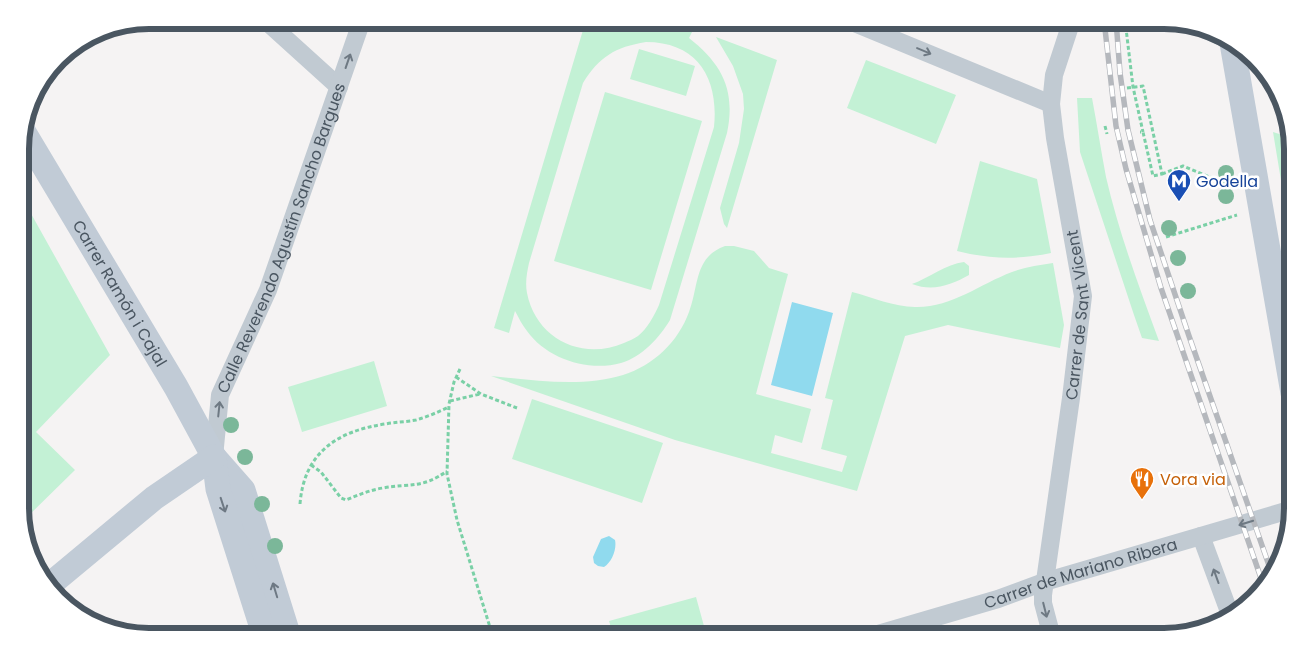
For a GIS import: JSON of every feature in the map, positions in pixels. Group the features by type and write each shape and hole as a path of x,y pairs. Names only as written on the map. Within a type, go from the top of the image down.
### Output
{"street":[{"path":"275,29 339,87"},
{"name":"Calle Reverendo Agustín Sancho Bargues","path":"214,457 220,395 268,290 359,29"},
{"path":"869,29 1051,104"},
{"path":"884,29 892,38"},
{"name":"Carrer de Sant Vicent","path":"1050,628 1043,604 1044,582 1071,398 1083,296 1054,138 1051,104 1054,75 1069,29"},
{"path":"1233,51 1249,190 1284,302"},
{"name":"Carrer Ramón i Cajal","path":"29,141 171,378 214,457"},
{"path":"54,581 154,498 214,457"},
{"path":"214,457 218,489 262,628"},
{"path":"214,457 243,490 286,628"},
{"name":"Carrer de Mariano Ribera","path":"899,628 998,599 1044,582 1284,512"},
{"path":"1201,536 1228,610"}],"path":[{"path":"1126,29 1133,87 1153,176 1183,166 1249,190"},
{"path":"1128,88 1142,86 1162,174"},
{"path":"1105,126 1107,134"},
{"path":"1166,237 1245,212"},
{"path":"460,369 454,382 449,407 447,471 457,520 490,628"},
{"path":"456,377 481,394 517,408"},
{"path":"450,401 481,394"},
{"path":"300,504 303,484 311,465 332,441 347,434 385,424 418,419 449,407"},
{"path":"311,465 321,472 341,498 346,500 386,487 416,485 431,481 447,471"}],"green space":[{"path":"583,29 694,29 689,38 710,58 724,79 728,91 729,118 727,133 670,320 666,327 643,352 629,360 621,363 595,366 569,361 545,349 527,331 515,311 509,333 494,328","holes":["646,42 664,44 692,56 701,66 708,79 713,93 714,127 659,305 644,330 638,336 624,343 608,348 592,349 577,347 563,342 540,323 532,309 527,293 526,278 583,83 595,66 609,55 625,47"]},
{"path":"716,37 777,60 727,228 724,224 720,208 739,143 744,109 743,94 733,66"},
{"path":"639,49 695,66 686,96 630,79"},
{"path":"866,60 956,95 936,144 847,108"},
{"path":"605,92 702,121 651,290 554,261"},
{"path":"1077,98 1092,98 1111,198 1130,260 1159,341 1142,338 1134,315 1080,152"},
{"path":"1273,132 1283,135 1284,199"},
{"path":"980,161 1037,179 1051,253 1004,258 957,251"},
{"path":"29,210 110,355 36,432 75,470 29,515"},
{"path":"725,246 734,246 754,251 769,268 788,274 756,394 811,409 802,443 775,435 771,453 842,472 847,456 821,449 833,400 825,398 852,292 907,307 928,306 953,300 1017,270 1053,263 1064,325 1060,348 948,325 905,336 857,491 675,440 491,376 557,382 591,381 623,375 645,365 664,351 678,333 689,312 699,273 703,265 708,257"},
{"path":"964,262 969,266 969,275 955,282 935,287 912,284 951,265"},
{"path":"374,361 387,406 302,432 288,387"},
{"path":"532,399 663,443 642,503 512,459"},
{"path":"696,597 705,628 611,628 609,621"}],"water":[{"path":"792,302 833,313 812,396 771,385"},
{"path":"609,536 615,540 613,555 604,567 598,566 594,563 593,557 601,539"}],"railway":[{"path":"1105,29 1116,126 1126,169 1161,288 1261,578"},
{"path":"1117,29 1120,73 1128,130 1150,220 1269,566"}],"place":[{"name":"Godella","path":"1179,202"},
{"name":"Vora via","path":"1142,500"}]}
